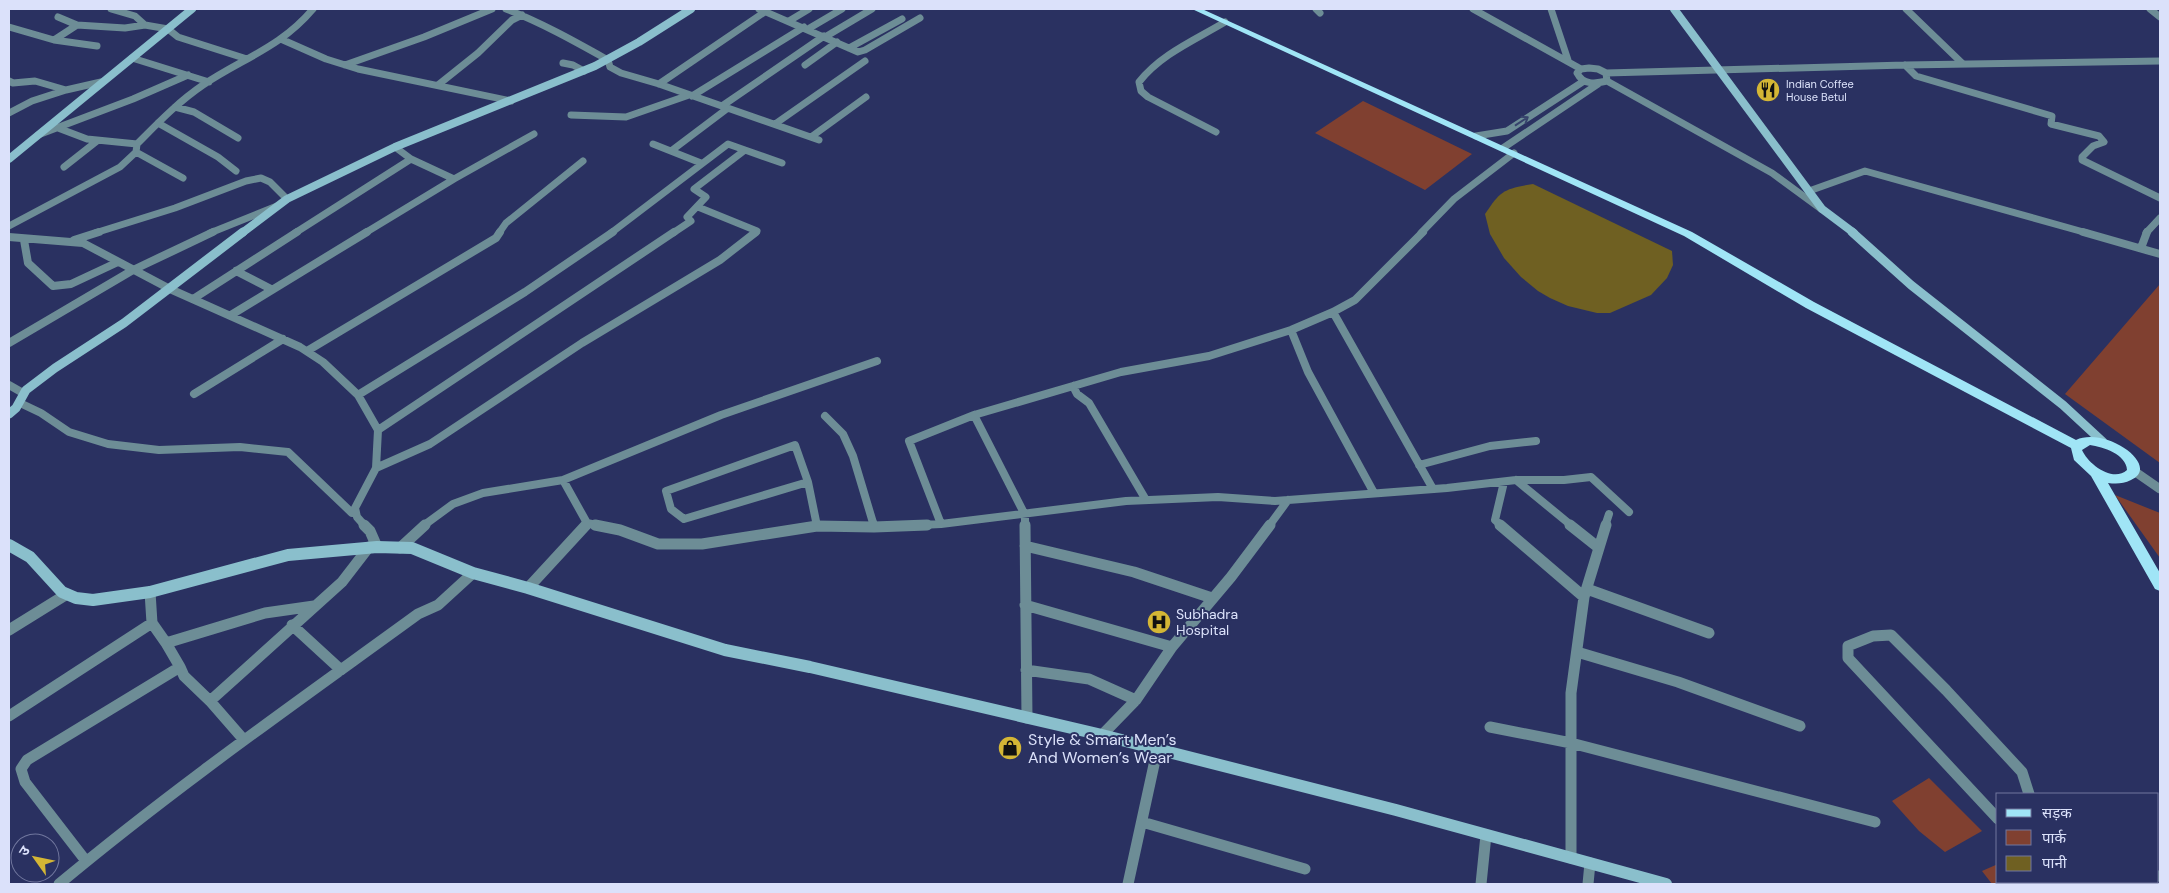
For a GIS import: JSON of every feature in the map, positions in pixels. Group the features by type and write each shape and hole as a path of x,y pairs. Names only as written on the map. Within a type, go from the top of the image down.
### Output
{"main road":[{"path":"9,159 100,82 192,9"},
{"path":"9,414 21,398 55,368 124,323 287,199 395,148 608,60 691,9"},
{"path":"1196,9 1688,234 1810,305 2077,446"},
{"path":"1674,9 1721,69 1822,210 1849,230 1911,284 2063,405 2103,442 2124,454 2130,460 2134,471 2131,476 2117,478 2094,471 2082,462 2078,456 2077,446"},
{"path":"2077,446 2082,442 2090,440 2103,442"},
{"path":"2094,471 2160,584"},
{"path":"9,545 30,557 62,592 76,598 93,600 150,592 288,555 373,547 412,548 473,573 528,588 725,650 1102,736 1396,810 1666,884"}],"street":[{"path":"111,9 135,16 145,26"},
{"path":"9,226 120,167 158,123 188,96 247,59 282,40 301,25 313,9"},
{"path":"344,65 424,37 492,9"},
{"path":"506,9 540,22 608,60 610,67 621,73 659,84 819,140"},
{"path":"789,20 808,9"},
{"path":"571,115 626,117 691,95 842,9"},
{"path":"671,151 712,122 725,107 824,37 872,9"},
{"path":"1473,9 1568,60 1581,69 1598,69 1606,73 1905,65 2160,61"},
{"path":"1551,9 1568,60"},
{"path":"1906,9 1963,64"},
{"path":"2150,9 2160,17"},
{"path":"659,84 762,10 789,20 858,52 865,50 920,18"},
{"path":"438,85 478,53 512,20 522,15"},
{"path":"58,17 77,25 124,28 145,26 168,29 178,37 247,59"},
{"path":"849,48 902,18"},
{"path":"1216,132 1148,97 1142,91 1139,82 1144,74 1162,60 1224,22"},
{"path":"54,40 77,25"},
{"path":"9,27 54,40 97,46"},
{"path":"282,40 344,65 368,72 511,101"},
{"path":"805,65 837,42"},
{"path":"132,58 209,82"},
{"path":"775,124 865,61"},
{"path":"563,63 573,65 584,71"},
{"path":"1905,65 1916,76 2052,116 2051,124 2099,136 2104,142 2093,146 2082,157 2082,160 2160,198"},
{"path":"1581,69 1577,73 1579,78 1598,84"},
{"path":"1606,73 1607,81"},
{"path":"38,135 188,75"},
{"path":"9,81 35,81 66,90"},
{"path":"9,90 26,81"},
{"path":"1476,136 1507,131 1584,81"},
{"path":"1502,148 1598,84 1607,81 1772,172 1822,210"},
{"path":"9,114 32,101 100,82"},
{"path":"810,137 866,97"},
{"path":"175,107 194,112 238,138"},
{"path":"158,123 218,157 236,171"},
{"path":"58,128 79,138 137,148 183,178"},
{"path":"231,315 454,179 534,134"},
{"path":"64,167 96,141"},
{"path":"653,144 701,163"},
{"path":"358,395 580,256 642,212 701,163 728,144 782,164"},
{"path":"395,148 412,159 454,179"},
{"path":"378,430 691,222 687,218 706,197 694,189 745,150"},
{"path":"941,524 908,441 974,415 1120,372 1209,356 1291,330 1333,312 1354,300 1378,280 1454,199 1514,153"},
{"path":"193,299 412,159"},
{"path":"307,351 496,238 506,224 583,161"},
{"path":"1809,191 1866,171 2160,254"},
{"path":"67,242 175,208 246,181 261,178 270,182 287,199"},
{"path":"9,344 133,270 234,222 279,205"},
{"path":"376,468 430,444 582,343 720,260 757,231 698,207"},
{"path":"2141,248 2147,231 2160,218"},
{"path":"9,237 24,240 83,243 170,289 307,351 330,368 358,395 378,430 376,468 355,508 357,517 370,531 373,547 342,582 292,625 210,701"},
{"path":"24,240 28,263 53,286 71,284 118,262"},
{"path":"236,271 271,290"},
{"path":"1333,312 1433,488"},
{"path":"1291,330 1308,372 1374,493"},
{"path":"194,394 283,339"},
{"path":"400,548 416,531 453,504 483,493 562,480 720,415 877,361"},
{"path":"9,385 21,398 59,427 113,444 157,450 245,447 288,452 352,513 356,513"},
{"path":"1072,386 1077,394 1089,403 1146,500"},
{"path":"974,415 1025,515 1027,718"},
{"path":"825,416 843,434 854,456 874,527"},
{"path":"1419,465 1490,446 1536,440"},
{"path":"808,482 684,519 671,509 666,491 795,445 808,482 817,526"},
{"path":"2134,471 2160,489"},
{"path":"562,480 587,523 620,530 658,544 702,544 817,526 874,527 941,524 1146,500 1218,496 1275,501 1516,480 1564,480 1591,477 1629,512"},
{"path":"1516,480 1599,548"},
{"path":"1504,482 1495,520 1586,593 1709,633"},
{"path":"1102,736 1136,700 1172,647 1246,558 1288,500"},
{"path":"1571,858 1571,693 1586,593 1609,514"},
{"path":"528,588 587,523"},
{"path":"1025,546 1134,572 1212,598"},
{"path":"59,884 86,861 244,740 418,614 438,605 473,573"},
{"path":"150,592 152,624 166,643 184,676 210,701 244,740"},
{"path":"9,630 67,594"},
{"path":"1025,605 1172,647"},
{"path":"166,643 265,614 314,606"},
{"path":"9,716 152,624"},
{"path":"292,625 341,670"},
{"path":"1996,817 1848,658 1848,646 1873,636 1891,635 1946,690 2022,772 2029,793"},
{"path":"1577,652 1678,682 1800,726"},
{"path":"86,861 25,782 20,769 27,760 180,667"},
{"path":"1026,670 1089,679 1136,700"},
{"path":"1490,727 1571,743 1875,822"},
{"path":"1128,884 1157,751"},
{"path":"1142,822 1305,870"},
{"path":"1481,884 1486,835"},
{"path":"1588,884 1590,864"}],"green space":[{"path":"1363,101 1472,154 1425,190 1315,133"},
{"path":"2160,284 2160,463 2065,394"},
{"path":"2115,495 2160,513 2160,558"},
{"path":"1929,778 1982,831 1945,852 1919,831 1892,801"},
{"path":"1996,865 1996,883 2029,884 1992,884 1982,871"}],"water":[{"path":"1533,184 1672,251 1673,265 1667,278 1651,295 1610,313 1597,313 1568,306 1538,291 1521,277 1504,258 1490,234 1485,214 1495,200 1504,192 1516,187"}],"place":[{"name":"Indian Coffee House Betul","path":"1768,90"},
{"name":"Subhadra Hospital","path":"1159,622"},
{"name":"Style & Smart Men’s And Women’s Wear","path":"1010,748"}]}
